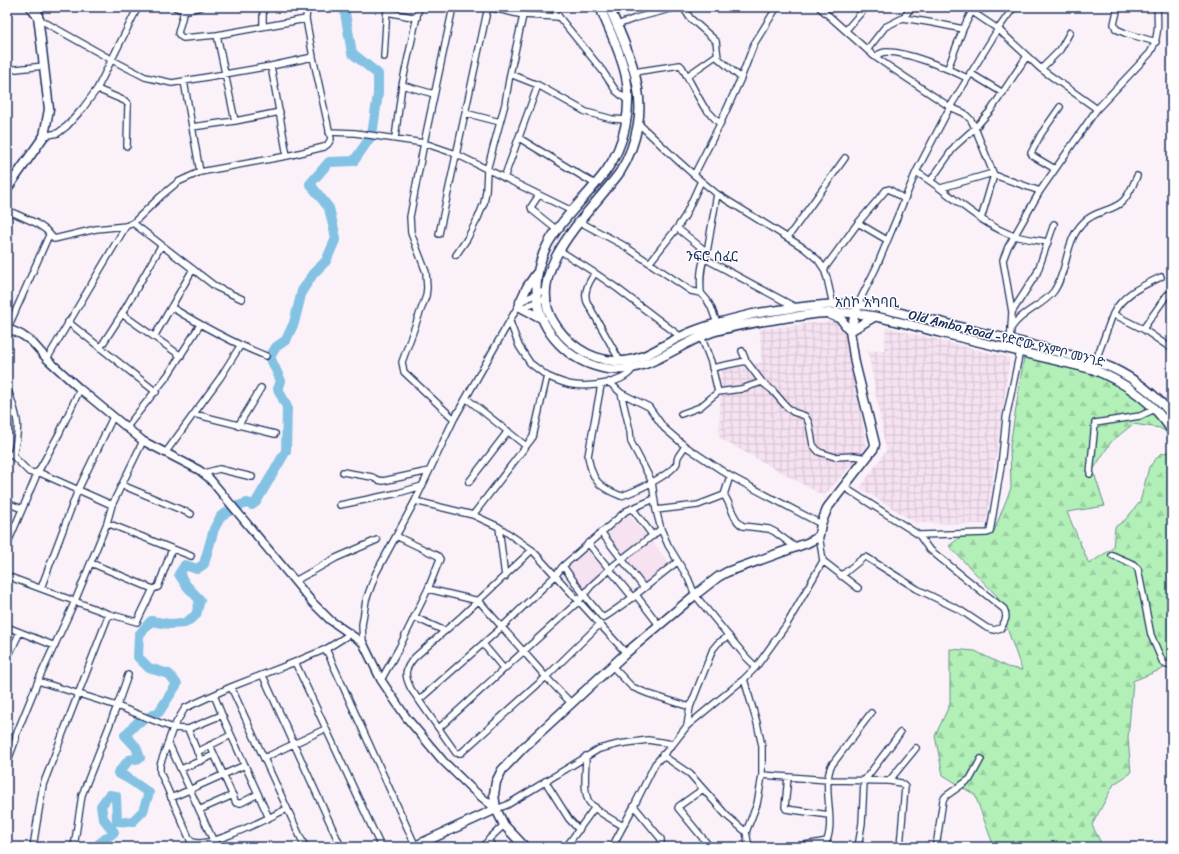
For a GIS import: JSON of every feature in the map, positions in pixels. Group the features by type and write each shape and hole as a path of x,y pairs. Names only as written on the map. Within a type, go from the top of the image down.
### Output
{"main road":[{"path":"7,189 44,136 49,109 37,7"},
{"name":"Old Ambo Road -የድሮው የአምቦ መንገድ","path":"600,7 624,67 628,101 627,120 621,142 614,158 606,171 549,240 537,273 536,280 543,319 550,332 565,350 579,359 603,368 615,370 633,368 648,363 701,336 717,330 763,321 827,313 855,312 1020,351 1114,370 1153,395 1172,415"},
{"name":"Old Ambo Road -የድሮው የአምቦ መንገድ","path":"540,298 546,289 552,265 559,250 612,182 624,164 634,142 639,113 638,92 634,72 609,7"},
{"path":"537,273 527,287 520,306 543,319"},
{"name":"Old Ambo Road -የድሮው የአምቦ መንገድ","path":"540,298 552,320 562,334 574,346 594,357 604,360 620,361 639,359 681,337 717,323 754,314 795,307 858,304 889,310 1010,339 1093,365 1104,374 1130,387 1155,409 1172,431"},
{"path":"525,847 504,825 496,809 494,794 496,782 502,770 524,747 626,653 718,577 727,572 815,539 819,535 821,524 828,506 874,448 875,444 855,363 850,331 858,304"},
{"path":"827,313 841,319 850,331"},
{"path":"850,331 874,317"},
{"path":"415,847 496,809"}],"street":[{"path":"29,7 38,18 112,60 145,77 172,82 225,74 313,57"},
{"path":"44,136 58,133 67,126 98,89 138,7"},
{"path":"175,7 184,11 200,7"},
{"path":"263,7 263,26"},
{"path":"7,210 36,223 54,239 96,229 126,226 133,223 178,182 200,172 287,156 324,147 331,139 306,19 307,7"},
{"path":"395,138 402,85 419,7"},
{"path":"453,7 424,143 410,225 411,233 426,272 427,288 424,302 402,362 402,366 404,372 454,419"},
{"path":"439,234 488,7 523,15 559,17"},
{"path":"456,255 467,239 484,203 487,170 505,104 525,7"},
{"path":"553,7 559,17 602,70 616,91 628,101"},
{"path":"617,25 636,18 678,7"},
{"path":"683,7 690,18 718,44 717,55 687,76"},
{"path":"694,175 720,124 741,78 754,44 777,7"},
{"path":"846,30 866,7"},
{"path":"867,50 885,27 903,18 912,7"},
{"path":"965,7 972,9 998,28 1040,69 1097,109"},
{"path":"858,304 888,240 916,172 950,106 998,28 1014,7"},
{"path":"1118,7 1114,24 1116,29 1156,42"},
{"path":"1010,339 1012,312 1003,260 1014,235 1054,169 1097,109 1145,59 1156,42 1158,7"},
{"path":"822,8 875,57 950,106 964,113 971,120 993,174 981,219"},
{"path":"948,68 972,9"},
{"path":"384,57 387,10 417,18"},
{"path":"184,11 178,33 183,38 218,35 306,19"},
{"path":"903,18 963,29"},
{"path":"1040,69 1060,50 1070,32"},
{"path":"218,35 235,121"},
{"path":"875,57 880,53 891,52 907,56 948,68 1003,93"},
{"path":"717,55 741,78"},
{"path":"931,180 955,146 975,128 991,110 1027,56"},
{"path":"7,70 44,66"},
{"path":"270,66 280,112 287,156"},
{"path":"634,72 680,66 685,69 687,76 704,107 720,124"},
{"path":"510,74 538,85 586,112 612,119 627,120"},
{"path":"184,81 200,172"},
{"path":"402,85 434,94"},
{"path":"504,178 538,85"},
{"path":"98,89 125,101 128,104 127,146"},
{"path":"1054,169 1033,156 1032,153 1041,134 1060,107"},
{"path":"192,127 235,121 280,112"},
{"path":"465,113 500,122"},
{"path":"638,123 694,175 717,194 788,237 818,260 824,269 831,291 833,305"},
{"path":"329,132 355,133 424,143 456,154 572,211"},
{"path":"519,138 594,184"},
{"path":"788,237 846,158"},
{"path":"916,172 931,180 981,219 1014,235 1048,242"},
{"path":"941,188 993,174 1040,191"},
{"path":"1011,328 1023,316 1043,302 1060,282 1072,238 1076,230 1091,215 1111,209 1122,203 1137,176"},
{"path":"650,262 686,216 701,181"},
{"path":"824,269 858,223 886,190 889,189 904,199"},
{"path":"717,194 707,252 701,269 701,293 711,307 717,323"},
{"path":"539,195 532,207 532,210 557,230"},
{"path":"580,222 623,245 691,290 701,293"},
{"path":"133,223 216,287 242,299"},
{"path":"858,223 888,240"},
{"path":"1012,312 1037,273 1054,224"},
{"path":"47,359 126,226"},
{"path":"677,228 707,252"},
{"path":"49,235 7,328 22,335 32,342 47,359 80,389 142,441 166,452 204,473 312,602 330,620 363,643"},
{"path":"100,348 122,314 161,246"},
{"path":"559,250 618,289 681,337"},
{"path":"704,258 795,307"},
{"path":"154,337 192,269"},
{"path":"594,273 584,296 620,361"},
{"path":"1093,365 1117,306 1123,299 1141,286 1161,277"},
{"path":"1143,330 1167,295 1172,294"},
{"path":"540,298 520,306 454,419 415,501 376,573 366,600 362,625 363,643 381,680 406,717 443,761 473,790 496,809 507,805 599,749 619,744 648,740 673,744"},
{"path":"171,307 200,325 240,346 266,356"},
{"path":"122,314 181,356"},
{"path":"1113,314 1143,330 1172,349"},
{"path":"68,322 156,392"},
{"path":"510,322 519,346 530,363 547,376 561,382 574,385 601,384 626,376 633,368"},
{"path":"126,428 156,392 200,325"},
{"path":"701,336 712,368 718,392"},
{"path":"166,452 220,378 240,346"},
{"path":"742,351 746,361 762,382 772,390 793,412 805,416 813,445 819,452 834,458 854,456 866,458"},
{"path":"919,535 975,534 990,532 1001,466 1006,418 1020,351"},
{"path":"712,368 746,361"},
{"path":"473,515 533,437 547,376"},
{"path":"609,382 621,393 649,407 664,428 685,446 730,476 821,524"},
{"path":"681,414 700,407 718,392 741,389 762,382"},
{"path":"601,384 588,456 589,464 595,480 606,490 621,496 634,492 652,482 674,466 677,458 685,446"},
{"path":"238,426 261,388"},
{"path":"7,545 38,472 59,434 80,389"},
{"path":"7,390 17,414 18,425 13,456"},
{"path":"621,393 630,431 631,442 652,482 656,510 661,529 677,562 688,578 695,595 756,667"},
{"path":"466,398 526,446"},
{"path":"1090,474 1095,423 1140,416 1155,409"},
{"path":"194,414 275,434"},
{"path":"41,588 78,490 113,417"},
{"path":"469,482 508,431"},
{"path":"7,763 16,739 16,734 38,681 75,601 91,563 112,505 142,441"},
{"path":"7,453 13,456 30,472 38,472 112,505"},
{"path":"204,473 219,469 252,477"},
{"path":"343,472 383,480 429,471"},
{"path":"724,495 730,476"},
{"path":"122,485 191,514"},
{"path":"340,505 398,493 422,486"},
{"path":"842,576 866,557 917,589 960,610 987,628 994,630 1001,628 1006,620 1004,609 928,548 919,535 844,487"},
{"path":"656,510 698,505 724,495"},
{"path":"724,495 729,501 739,524 743,526 769,529 795,547"},
{"path":"419,700 502,627 588,543 626,511 654,499"},
{"path":"415,501 473,515 499,527 532,550 626,653"},
{"path":"7,503 22,509"},
{"path":"632,508 653,536"},
{"path":"106,523 191,556"},
{"path":"499,527 505,577"},
{"path":"439,728 579,601 591,586 622,559 661,529"},
{"path":"601,532 644,588"},
{"path":"614,846 651,771 662,755 687,726 744,679 756,667 787,624 823,561 819,535"},
{"path":"381,680 399,648 428,589 440,559 438,556 396,536"},
{"path":"295,581 336,558 377,540"},
{"path":"588,543 609,570 660,625"},
{"path":"7,576 110,614 137,622 153,589 158,587 172,549"},
{"path":"532,550 479,601 415,657 406,669 406,678 411,689 456,753 461,753 546,677 600,624"},
{"path":"1112,555 1134,564 1138,569 1151,635 1163,663 1167,665 1172,663"},
{"path":"823,561 858,588"},
{"path":"564,566 584,595 603,618 677,562"},
{"path":"91,563 153,589"},
{"path":"428,589 479,601 571,703"},
{"path":"33,847 43,785 110,614"},
{"path":"414,617 446,631"},
{"path":"7,627 55,646"},
{"path":"7,659 20,632"},
{"path":"287,809 228,836 200,844 193,843 190,840 160,772 160,765 173,728 185,708 231,687 263,676 326,649 350,634"},
{"path":"687,726 690,707 713,649 718,643 729,636"},
{"path":"483,644 504,669"},
{"path":"326,649 415,847"},
{"path":"295,662 381,847"},
{"path":"612,666 632,686 649,694 690,707"},
{"path":"74,847 82,796 128,675"},
{"path":"263,676 341,847"},
{"path":"744,679 762,746 762,775 757,804 746,832 749,847"},
{"path":"38,681 79,693 173,728 188,729 222,715"},
{"path":"231,687 305,847"},
{"path":"214,695 269,818"},
{"path":"824,847 827,841 829,815 828,780 831,766 872,713"},
{"path":"188,729 201,761"},
{"path":"264,758 325,729"},
{"path":"858,847 862,823 864,781 900,733"},
{"path":"197,752 231,735"},
{"path":"168,742 215,847"},
{"path":"210,745 236,803 238,804 258,794"},
{"path":"889,781 916,748"},
{"path":"181,770 214,755"},
{"path":"662,755 690,774 727,816 746,832"},
{"path":"586,756 585,778 587,798 595,807 623,826"},
{"path":"936,847 943,800 950,793 970,779 981,759"},
{"path":"171,798 245,765"},
{"path":"762,775 828,780 889,781 901,783 905,787 900,847"},
{"path":"788,777 786,809 829,815"},
{"path":"545,781 569,819 579,830"},
{"path":"703,789 678,808 709,847"},
{"path":"199,810 233,795"},
{"path":"634,806 661,839 658,847"},
{"path":"566,847 595,807"},
{"path":"483,847 504,825"},
{"path":"488,841 494,847"},
{"path":"795,847 827,841"}],"shaded area":[{"path":"844,320 867,447 824,496 719,438 721,371 761,363 760,329"},
{"path":"886,327 1010,358 986,524 916,523 860,488 886,451 868,351 884,350"},
{"path":"628,514 647,536 624,555 605,532"},
{"path":"651,539 669,563 645,582 627,560"},
{"path":"586,548 605,570 581,592 562,570"}],"green space":[{"path":"1024,357 1100,376 1131,390 1160,416 1172,433 1172,436 1160,428 1133,424 1111,442 1093,470 1105,506 1067,512 1089,564 1113,548 1115,527 1125,520 1140,502 1149,467 1160,454 1172,451 1172,665 1133,681 1128,738 1131,773 1114,784 1092,825 1103,847 994,847 975,795 943,775 935,736 950,704 950,649 975,651 1007,667 1022,670 997,596 949,546 959,538 994,531 1011,488 1010,446"}],"waterway":[{"path":"104,847 99,844 114,832 103,818 101,806 109,795 116,796 117,821 132,822 143,811 149,793 118,773 129,760 140,758 136,747 125,735 137,723 159,712 177,684 169,674 149,668 138,657 139,635 151,621 169,624 185,623 196,615 200,600 186,585 179,574 185,565 197,569 204,564 214,529 221,516 238,506 247,503 252,505 256,502 286,451 287,407 278,389 281,381 270,357 276,347 286,340 294,323 302,291 313,274 326,261 336,238 329,208 310,184 329,162 354,161 372,135 378,94 378,74 352,53 344,7"}],"district":[{"name":"ንፍሮ ሰፈር","path":"712,256"},
{"name":"አስኮ አካባቢ","path":"867,302"}]}
